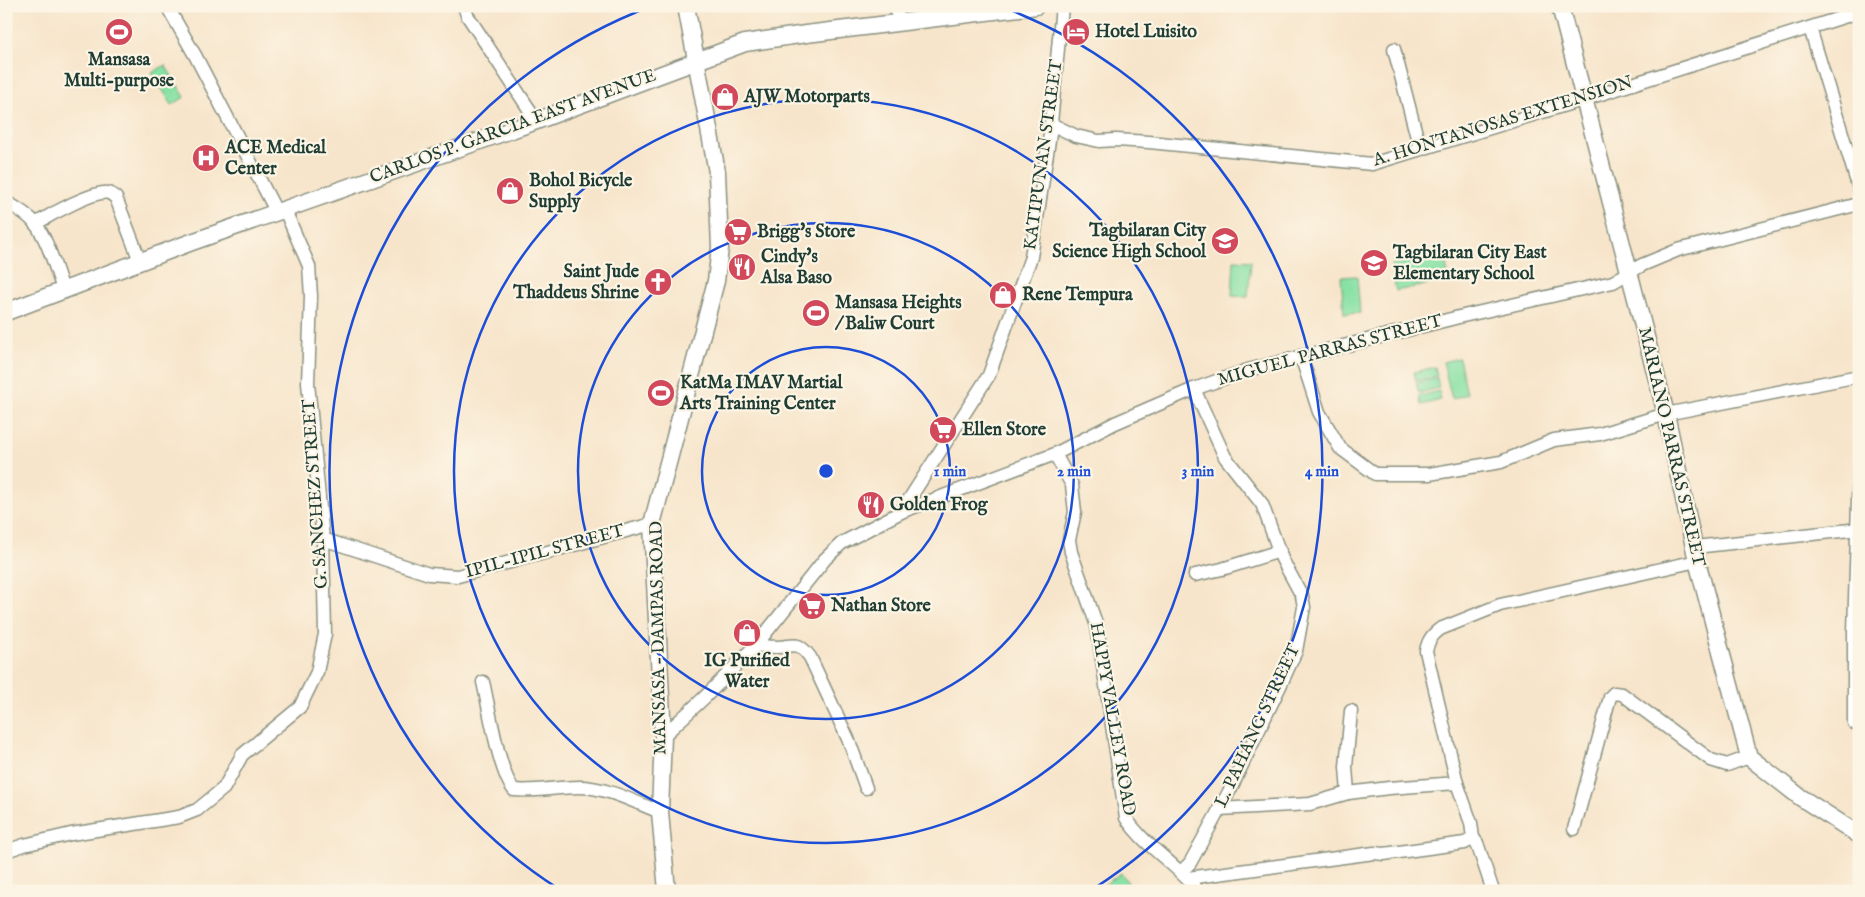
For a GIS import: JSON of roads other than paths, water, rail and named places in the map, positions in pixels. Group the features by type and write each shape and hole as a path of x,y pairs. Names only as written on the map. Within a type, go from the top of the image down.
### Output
{"main road":[{"name":"MANSASA – DAMPAS ROAD","path":"667,891 660,812 663,736 652,524 716,281 720,248 718,172 686,6"},
{"name":"CARLOS P. GARCIA EAST AVENUE","path":"6,312 280,209 531,123 745,43 1036,6"},
{"name":"MARIANO PARRAS STREET","path":"1560,6 1666,414 1696,554 1748,757"},
{"path":"1748,757 1800,797 1859,835"}],"street":[{"name":"G. SANCHEZ STREET","path":"6,851 71,834 179,817 197,810 224,788 242,755 300,707 318,672 325,634 324,539 308,383 311,296 309,266 280,209 168,6"},
{"path":"464,6 467,15 529,109 531,123"},
{"path":"895,6 900,23"},
{"name":"KATIPUNAN STREET","path":"901,512 989,375 1031,257 1051,124 1062,6"},
{"name":"A. HONTANOSAS EXTENSION","path":"1051,124 1076,136 1100,141 1149,142 1372,164 1859,12"},
{"path":"1810,28 1859,189"},
{"path":"1394,49 1420,149"},
{"path":"35,224 63,207 103,193 110,193 116,198 140,261"},
{"path":"6,202 22,211 35,224 63,289"},
{"name":"MIGUEL PARRAS STREET","path":"663,736 756,645 825,559 842,543 901,512 1055,454 1115,423 1194,389 1248,370 1463,316 1613,282 1642,265 1678,250 1859,204"},
{"path":"1301,356 1319,412 1340,448 1375,474 1429,474 1500,462 1554,440 1600,434 1666,414 1859,376"},
{"name":"L. PAHANG STREET","path":"1184,875 1219,809 1296,651 1304,607 1302,596 1290,575 1262,504 1225,457 1194,389"},
{"name":"HAPPY VALLEY ROAD","path":"1055,454 1072,485 1075,512 1069,540 1071,552 1097,626 1126,818 1143,839 1184,875 1198,891"},
{"path":"1859,470 1854,632 1854,723 1859,724"},
{"name":"IPIL-IPIL STREET","path":"324,539 429,574 458,576 538,553 652,524"},
{"path":"1493,891 1477,843 1473,838 1457,783 1426,652 1427,642 1433,634 1440,629 1500,605 1696,554 1858,529"},
{"path":"1195,575 1222,569 1280,551"},
{"path":"756,645 778,647 793,644 803,648 849,741 866,788"},
{"path":"483,682 503,767 508,783 514,790 580,787 602,790 660,812"},
{"path":"1574,829 1610,697 1614,693 1622,694 1711,760 1727,765 1748,757"},
{"path":"1348,793 1346,767 1351,711"},
{"path":"1219,809 1310,804 1348,793 1457,783"},
{"path":"1184,875 1374,853 1384,854 1465,843 1473,838"}],"place":[{"name":"Mansasa Multi-purpose","path":"119,32"},
{"name":"Hotel Luisito","path":"1076,32"},
{"name":"AJW Motorparts","path":"725,97"},
{"name":"ACE Medical Center","path":"206,158"},
{"name":"Bohol Bicycle Supply","path":"510,191"},
{"name":"Brigg's Store","path":"738,232"},
{"name":"Tagbilaran City Science High School","path":"1225,241"},
{"name":"Tagbilaran City East Elementary School","path":"1374,263"},
{"name":"Cindy's Alsa Baso","path":"742,267"},
{"name":"Saint Jude Thaddeus Shrine","path":"658,282"},
{"name":"Rene Tempura","path":"1003,295"},
{"name":"Mansasa Heights / Baliw Court","path":"816,313"},
{"name":"KatMa IMAV Martial Arts Training Center","path":"661,393"},
{"name":"Ellen Store","path":"943,430"},
{"name":"Golden Frog","path":"871,505"},
{"name":"Nathan Store","path":"812,606"},
{"name":"IG Purified Water","path":"747,633"}]}
